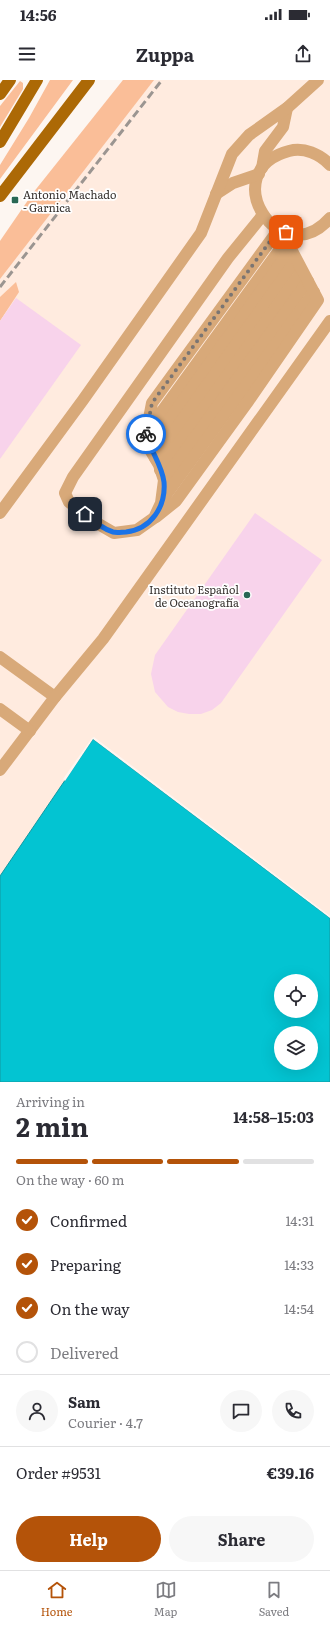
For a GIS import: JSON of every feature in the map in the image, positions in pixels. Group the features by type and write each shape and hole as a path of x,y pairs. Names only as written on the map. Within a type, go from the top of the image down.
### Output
{"main road":[{"path":"0,94 10,80"},
{"path":"0,142 37,80"},
{"path":"0,196 89,80"}],"lane":[{"path":"0,513 170,279 201,233 232,154 249,135 287,108 318,80"},
{"path":"262,216 224,264 85,459 65,493 69,502 95,522 114,533 137,530 176,501 247,403 318,300 286,242 262,216 256,202 255,188 265,151 283,127 287,108"},
{"path":"216,194 233,183 260,172 267,162 279,154 293,150 307,151 319,156 330,165"},
{"path":"162,501 162,475 152,453 146,433 152,403 286,242 300,234 313,231 330,218"},
{"path":"152,453 286,242"},
{"path":"154,518 162,501 308,281"},
{"path":"162,475 308,281"},
{"path":"0,770 55,697 112,626 329,321"},
{"path":"0,657 55,697"},
{"path":"0,709 30,731"}],"shaded area":[{"path":"50,80 73,80 0,179 0,165"},
{"path":"123,80 330,80 330,918 93,739 0,876 0,241 33,193"},
{"path":"123,80 154,80 0,279 0,241 33,193"},
{"path":"20,81 23,83 23,89 0,127 0,106"},
{"path":"16,282 19,292 0,321 0,297"}],"water":[{"path":"93,739 330,918 330,1082 0,1082 0,876"}],"pier":[{"path":"94,737 330,916 330,918 93,739 65,781 63,779"}],"building":[{"path":"16,298 81,345 0,459 0,321"},
{"name":"Instituto Español de Oceanografía","path":"255,513 322,560 221,703 212,710 201,714 178,712 168,707 155,692 151,674 155,655"}],"railway":[{"path":"0,287 162,80"}],"way so far":[{"path":"146,434 152,403 279,229 286,232"}],"place":[{"name":"Antonio Machado - Garnica","path":"15,200"},
{"name":"Instituto Español de Oceanografía","path":"247,595"}],"route":[{"path":"85,514 95,522 114,533 137,530 154,518 161,503 164,480 159,466 149,448 146,434"}]}
